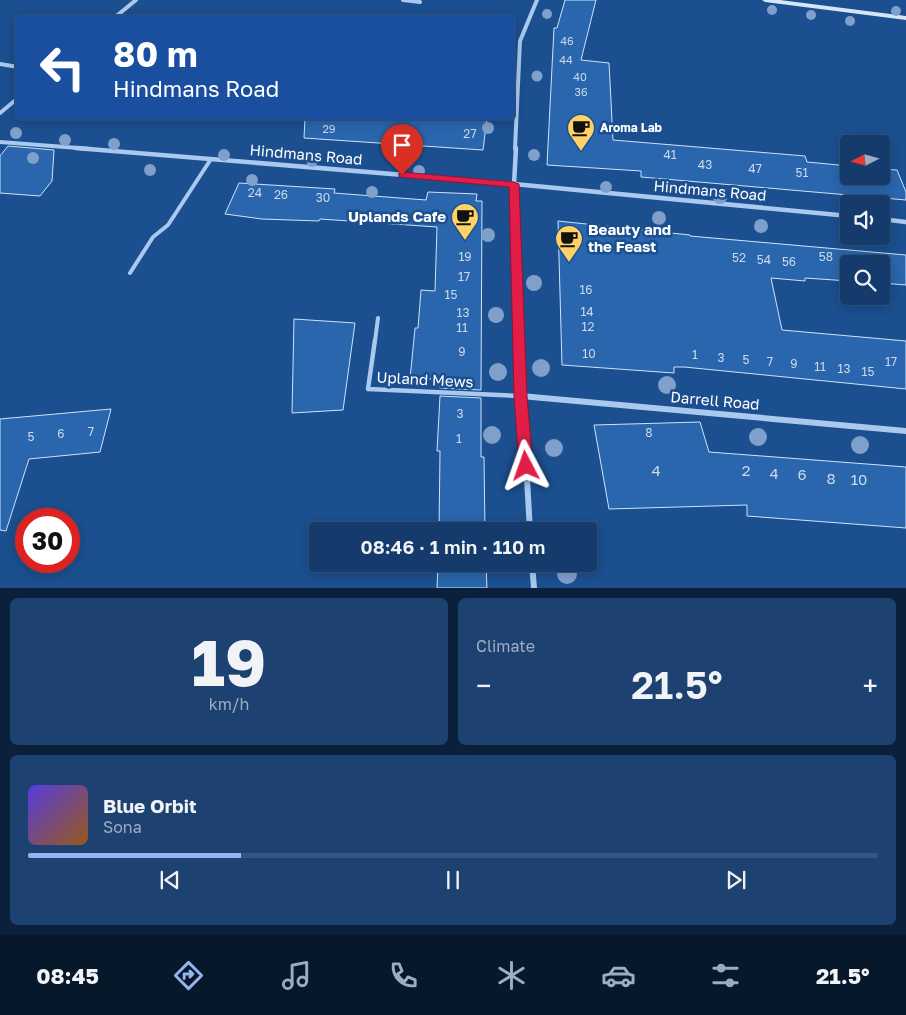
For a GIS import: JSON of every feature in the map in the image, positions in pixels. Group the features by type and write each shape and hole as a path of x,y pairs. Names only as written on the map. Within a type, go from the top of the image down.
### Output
{"main road":[{"path":"765,0 906,18"}],"street":[{"path":"118,15 136,0"},
{"path":"403,0 420,2"},
{"path":"529,522 521,396 514,184 520,41 537,0"},
{"path":"0,64 15,66"},
{"path":"0,113 15,100"},
{"name":"Hindmans Road","path":"0,142 514,184 840,215"},
{"path":"890,221 906,222"},
{"name":"Darrell Road","path":"521,396 906,431"},
{"path":"533,572 534,588"}],"lane":[{"path":"130,274 153,237 168,225 211,159"},
{"name":"Upland Mews","path":"378,318 368,389 521,396"}],"building":[{"path":"565,0 596,0 581,60 609,63 613,140 805,156 807,162 840,165 840,185 890,185 890,170 897,170 906,192 906,200 890,199 890,195 848,195 641,177 641,171 547,165 554,28 557,28"},
{"path":"305,120 487,120 483,150 304,138"},
{"path":"8,146 54,150 52,181 40,196 0,193 0,156"},
{"path":"239,183 335,189 334,193 426,200 428,192 477,194 476,201 482,201 481,390 440,388 440,379 410,379 415,328 418,328 421,290 435,291 437,227 320,219 319,221 262,219 225,214"},
{"path":"558,221 690,236 906,255 906,285 890,284 890,255 840,255 840,280 805,278 805,281 771,278 782,330 906,341 906,389 684,367 674,367 674,373 562,365"},
{"path":"294,319 355,323 343,410 292,413"},
{"path":"440,396 481,398 481,457 484,457 485,522 439,522 440,451 437,451"},
{"path":"111,409 100,452 29,459 6,531 0,530 0,419"},
{"path":"700,422 709,452 906,467 906,528 747,516 747,505 609,509 594,425"},
{"path":"438,572 486,572 487,588 437,588"}],"place":[{"name":"Aroma Lab","path":"581,152"},
{"name":"Uplands Cafe","path":"465,241"},
{"name":"Beauty and the Feast","path":"569,263"}],"route":[{"path":"402,175 514,184 521,396 526,466"}]}
